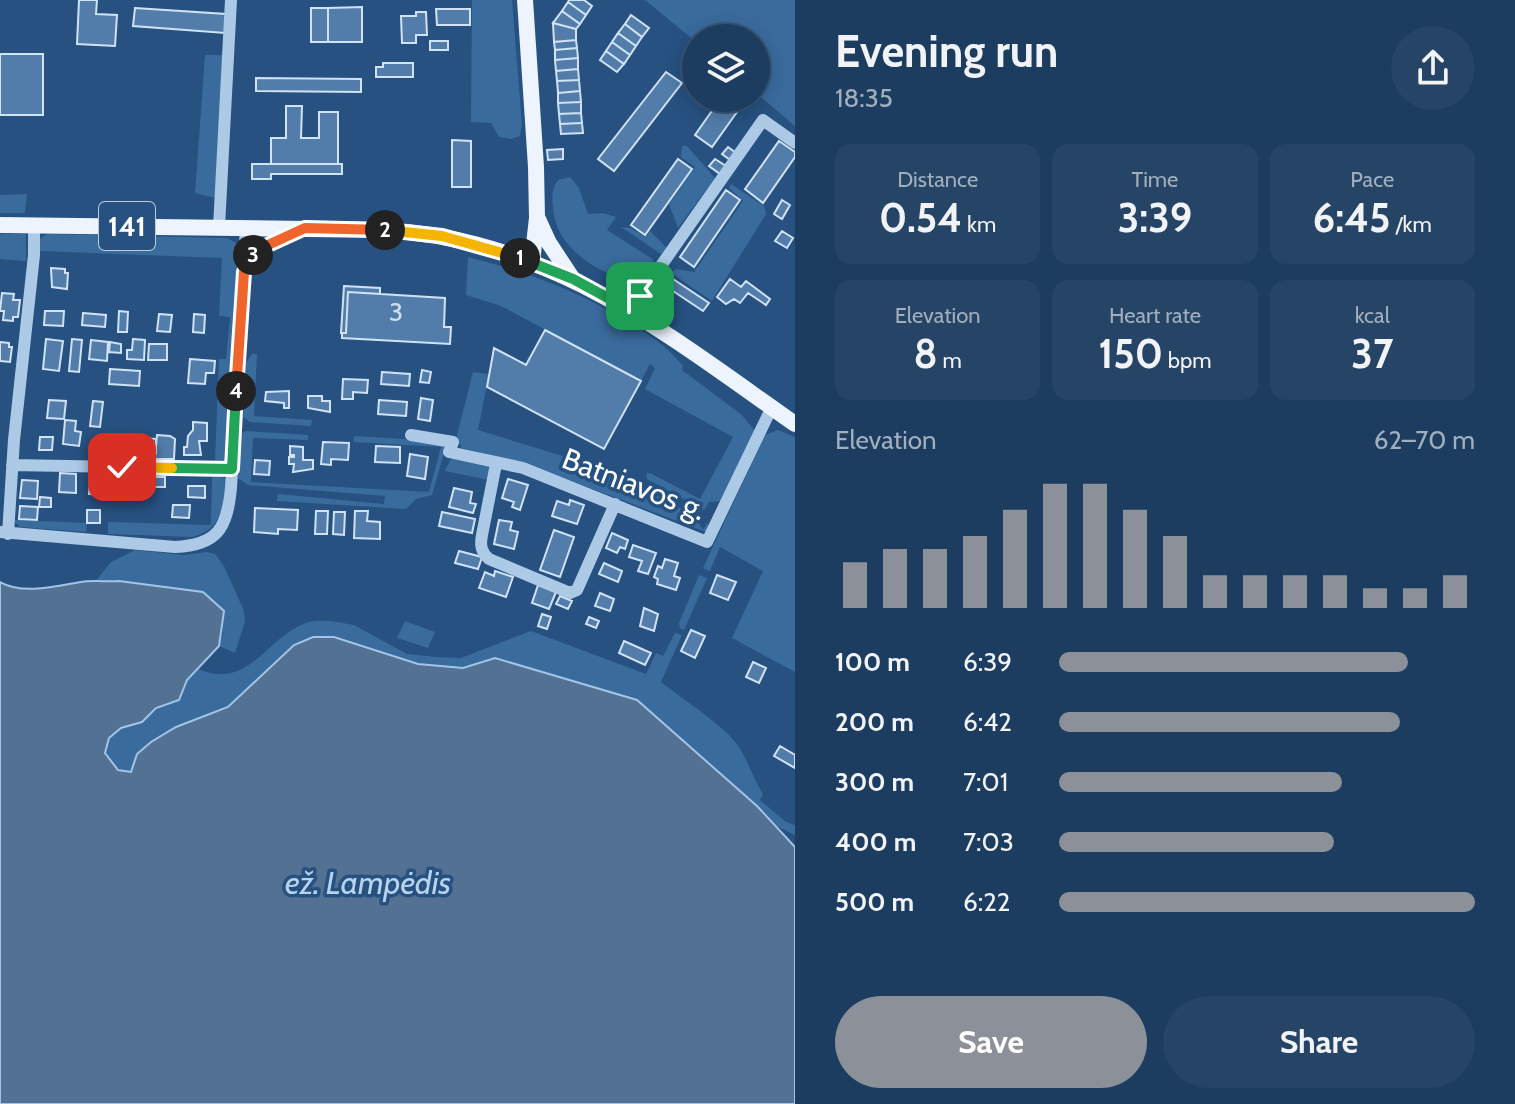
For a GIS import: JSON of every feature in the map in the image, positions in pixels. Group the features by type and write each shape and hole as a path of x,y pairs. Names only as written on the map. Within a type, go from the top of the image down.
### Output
{"main road":[{"path":"525,0 537,218 532,262"},
{"path":"537,218 573,279"},
{"name":"141","path":"0,225 418,232 466,242 532,262 573,279 630,310 795,424"}],"street":[{"path":"219,227 231,0"},
{"path":"630,310 763,120 795,143"},
{"path":"34,225 25,356 4,533 175,547 203,543 212,538 227,518 246,228"},
{"path":"244,272 257,250 305,228"},
{"name":"Batniavos g.","path":"411,435 453,442 449,452 523,468 707,542 772,407"},
{"path":"496,464 482,535 483,554 570,593 577,590 615,504"},
{"path":"12,465 232,469"}],"shaded area":[{"path":"472,0 512,0 522,125 520,136 511,139 499,137 491,123 471,122"},
{"path":"645,0 795,0 795,126 770,105 770,24 682,24 682,30"},
{"path":"205,55 223,55 215,198 195,193"},
{"path":"682,146 687,146 715,178 678,228 669,204 695,167 681,157"},
{"path":"570,177 579,188 588,214 603,213 616,217 607,230 654,260 637,282 595,267 571,248 562,236 556,223 552,193 558,180"},
{"path":"731,184 764,206 766,214 712,301 671,273 676,269 694,272 743,201 729,188"},
{"path":"27,194 25,213 0,213 0,195"},
{"path":"621,227 631,228 645,237 650,231 667,248 661,254"},
{"path":"0,234 26,234 26,261 0,259"},
{"path":"47,234 227,238 236,243 239,255 227,463 181,463 215,461 219,359 226,359 230,317 219,316 222,258 39,251 38,240"},
{"path":"468,257 549,282 606,309 656,340 677,359 683,366 682,370 742,415 755,431 721,501 709,502 704,510 647,479 646,474 650,473 700,499 733,437 645,389 655,368 650,364 641,381 501,306 466,295"},
{"path":"252,354 257,354 254,416 312,420 311,426 250,422 243,417 246,362"},
{"path":"473,372 489,374 478,430 595,466 592,470 597,473 600,470 609,474 611,471 700,519 703,530 707,523 706,532 527,464 461,448 457,435"},
{"path":"778,430 795,437 795,672 732,638 763,571 720,547 710,571 703,568 765,435"},
{"path":"242,433 308,435 308,440 253,438 251,482 429,492 441,447 354,442 354,436 435,441 446,446 432,495 416,499 406,509 277,501 278,494 384,504 385,496 248,485 238,478"},
{"path":"451,459 488,465 489,480 445,471"},
{"path":"191,473 216,474 226,479 220,516 210,529 192,537 108,534 108,522 211,525 212,477 191,476"},
{"path":"13,520 87,523 86,532 20,527"},
{"path":"135,550 184,555 215,554 224,566 244,611 245,622 235,653 219,646 223,632 203,592 119,581 94,583 111,562"},
{"path":"699,575 707,578 684,630 679,623"},
{"path":"331,621 354,625 407,654 436,657 461,658 531,631 646,674 656,653 663,656 675,633 682,635 661,682 730,736 744,755 763,794 760,800 786,822 795,825 795,835 774,825 757,806 495,658 463,668 418,664 334,637 294,645 228,707 176,727 137,754 131,772 115,767 105,753 109,738 121,728 142,722 156,708 179,700 187,680 198,669 216,674 231,673 256,660 292,630 309,622"},
{"path":"405,621 435,632 428,648 397,638"}],"water":[{"name":"ež. Lampėdis","path":"86,581 119,581 203,592 224,611 219,646 187,680 179,700 156,708 142,722 121,728 109,738 105,753 118,770 131,772 137,754 176,727 228,707 294,645 313,637 334,637 418,664 463,668 495,658 637,700 757,806 795,847 795,1104 0,1104 0,582 29,589"}],"building":[{"path":"79,0 97,0 96,14 117,15 115,46 77,44"},
{"path":"569,0 584,0 592,6 586,15"},
{"path":"568,2 586,15 580,24 562,11"},
{"path":"362,7 362,42 328,42 328,8"},
{"path":"135,8 226,14 225,33 133,26"},
{"path":"311,8 328,8 328,42 311,42"},
{"path":"436,9 470,9 470,25 437,25"},
{"path":"562,11 580,24 576,29 553,23"},
{"path":"416,12 426,12 427,35 416,35 416,43 402,43 401,16 416,16"},
{"path":"631,15 649,28 642,37 625,24"},
{"path":"553,23 576,29 576,40 554,42"},
{"path":"625,24 642,37 636,46 618,33"},
{"path":"618,33 636,46 630,55 612,42"},
{"path":"576,40 577,48 555,50 554,42"},
{"path":"430,41 448,41 448,50 430,50"},
{"path":"612,42 630,55 624,64 606,51"},
{"path":"577,48 578,58 555,60 555,50"},
{"path":"606,51 624,64 617,72 600,60"},
{"path":"0,54 43,54 43,115 0,115"},
{"path":"578,58 578,69 556,71 555,60"},
{"path":"383,63 413,63 413,77 376,77 376,67 383,67"},
{"path":"578,69 579,80 557,81 556,71"},
{"path":"666,72 682,83 614,171 598,159"},
{"path":"256,78 361,79 361,92 256,91"},
{"path":"579,80 580,91 558,93 557,81"},
{"path":"580,91 581,102 558,103 558,93"},
{"path":"581,102 581,113 559,114 558,103"},
{"path":"286,106 302,106 301,138 319,138 319,112 338,112 338,164 271,164 271,138 286,138"},
{"path":"711,112 737,112 712,147 695,135"},
{"path":"581,113 582,123 560,124 559,114"},
{"path":"582,123 583,133 561,134 560,124"},
{"path":"452,140 471,141 471,187 452,187"},
{"path":"779,141 795,152 795,157 763,203 745,189"},
{"path":"728,147 736,153 730,160 722,154"},
{"path":"563,149 563,159 548,160 547,150"},
{"path":"678,159 692,169 645,235 631,225"},
{"path":"715,159 726,166 720,174 709,166"},
{"path":"252,164 342,164 342,174 271,174 271,179 252,179"},
{"path":"726,190 740,200 694,267 680,257"},
{"path":"782,200 790,205 782,219 774,214"},
{"path":"782,231 793,238 787,248 775,241"},
{"path":"51,268 65,269 68,273 67,289 52,287"},
{"path":"673,279 709,303 703,311 667,287"},
{"path":"730,279 741,287 746,281 770,299 766,305 748,293 740,303 734,299 726,304 717,297"},
{"path":"344,286 380,288 380,294 348,292 346,333 341,333"},
{"path":"348,292 445,298 444,327 451,327 450,344 342,338 342,333 346,333"},
{"path":"2,293 14,294 13,300 20,300 18,317 13,317 13,321 3,320 4,311 0,311"},
{"path":"45,311 64,311 63,326 44,325"},
{"path":"119,311 128,312 127,332 118,332"},
{"path":"83,313 106,315 105,327 82,325"},
{"path":"159,314 172,315 170,332 157,331"},
{"path":"194,314 205,315 204,333 193,332"},
{"path":"545,330 641,381 604,449 487,387 494,348 526,365"},
{"path":"46,339 63,341 59,371 43,369"},
{"path":"72,339 82,340 79,372 69,371"},
{"path":"133,339 145,340 144,360 127,359 127,350 132,350"},
{"path":"91,340 108,342 107,361 89,359"},
{"path":"0,342 9,343 12,347 10,362 0,361"},
{"path":"110,342 121,344 121,353 109,352"},
{"path":"149,344 167,344 167,360 148,360"},
{"path":"190,359 215,361 214,373 206,373 205,384 188,383"},
{"path":"110,369 140,371 139,386 109,384"},
{"path":"422,370 431,372 429,383 420,382"},
{"path":"382,372 410,374 409,386 381,384"},
{"path":"343,379 368,380 367,393 353,392 353,399 342,399"},
{"path":"289,391 289,408 284,408 284,403 265,401 266,392"},
{"path":"308,396 322,396 322,401 330,401 330,412 308,408"},
{"path":"421,398 433,400 430,421 418,419"},
{"path":"49,400 66,401 64,419 47,418"},
{"path":"379,400 407,402 406,416 378,414"},
{"path":"93,401 103,402 100,427 90,426"},
{"path":"65,420 76,421 75,431 81,432 79,446 63,444"},
{"path":"193,422 207,423 207,441 199,441 201,455 184,455 184,447 187,447 188,436 193,430"},
{"path":"108,434 123,434 122,461 110,460"},
{"path":"157,435 175,439 174,459 155,459"},
{"path":"40,437 53,437 52,450 39,450"},
{"path":"143,438 156,439 156,453 143,452"},
{"path":"323,442 349,443 348,460 331,459 331,465 321,464"},
{"path":"290,446 303,447 303,460 313,460 313,469 293,472 294,464 289,464 289,457 294,457 290,455"},
{"path":"376,446 400,447 400,463 375,462"},
{"path":"410,454 428,457 425,479 407,476"},
{"path":"255,460 270,461 269,475 254,474"},
{"path":"60,473 76,474 76,493 59,492"},
{"path":"90,473 109,474 107,495 89,494"},
{"path":"119,477 131,478 130,491 118,490"},
{"path":"155,477 165,477 165,487 154,487"},
{"path":"508,479 528,485 520,510 512,507 514,502 502,498"},
{"path":"22,480 38,481 37,499 20,498"},
{"path":"188,486 205,486 205,498 188,497"},
{"path":"454,488 472,492 470,503 476,504 473,513 449,507"},
{"path":"40,497 51,498 51,507 39,507"},
{"path":"570,500 584,505 577,524 552,516 557,501 569,505"},
{"path":"173,505 190,505 189,518 172,517"},
{"path":"20,506 38,507 37,520 19,519"},
{"path":"255,508 298,510 297,530 278,529 278,534 254,532"},
{"path":"87,510 100,510 100,523 87,523"},
{"path":"316,511 328,511 327,534 315,534"},
{"path":"355,511 368,511 367,521 380,522 380,539 354,538"},
{"path":"334,512 345,512 344,535 333,534"},
{"path":"442,512 475,519 472,533 439,526"},
{"path":"499,520 512,522 510,530 518,532 514,549 494,544"},
{"path":"554,530 574,537 560,577 540,570"},
{"path":"612,533 628,540 625,549 620,547 617,553 606,548"},
{"path":"633,545 656,553 648,574 638,571 642,561 629,557"},
{"path":"459,551 482,557 478,569 455,563"},
{"path":"665,559 678,563 674,576 680,578 676,590 657,584 658,579 654,577"},
{"path":"604,563 622,571 618,582 599,574"},
{"path":"495,571 513,577 506,597 479,588 485,572 494,576"},
{"path":"717,575 736,582 728,600 710,593"},
{"path":"538,585 556,592 549,609 532,603"},
{"path":"600,593 614,599 610,611 595,606"},
{"path":"560,596 572,601 568,609 556,604"},
{"path":"644,608 658,614 654,631 640,626"},
{"path":"542,614 551,617 547,629 538,626"},
{"path":"589,617 599,621 596,628 586,624"},
{"path":"691,630 705,636 695,658 681,651"},
{"path":"624,641 651,653 645,665 619,653"},
{"path":"753,662 766,668 759,683 746,677"},
{"path":"780,746 795,755 795,768 774,756"}],"route":[{"path":"122,467 232,469 244,272 257,250 305,228 418,232 442,236 551,269 630,310 640,296"}]}
